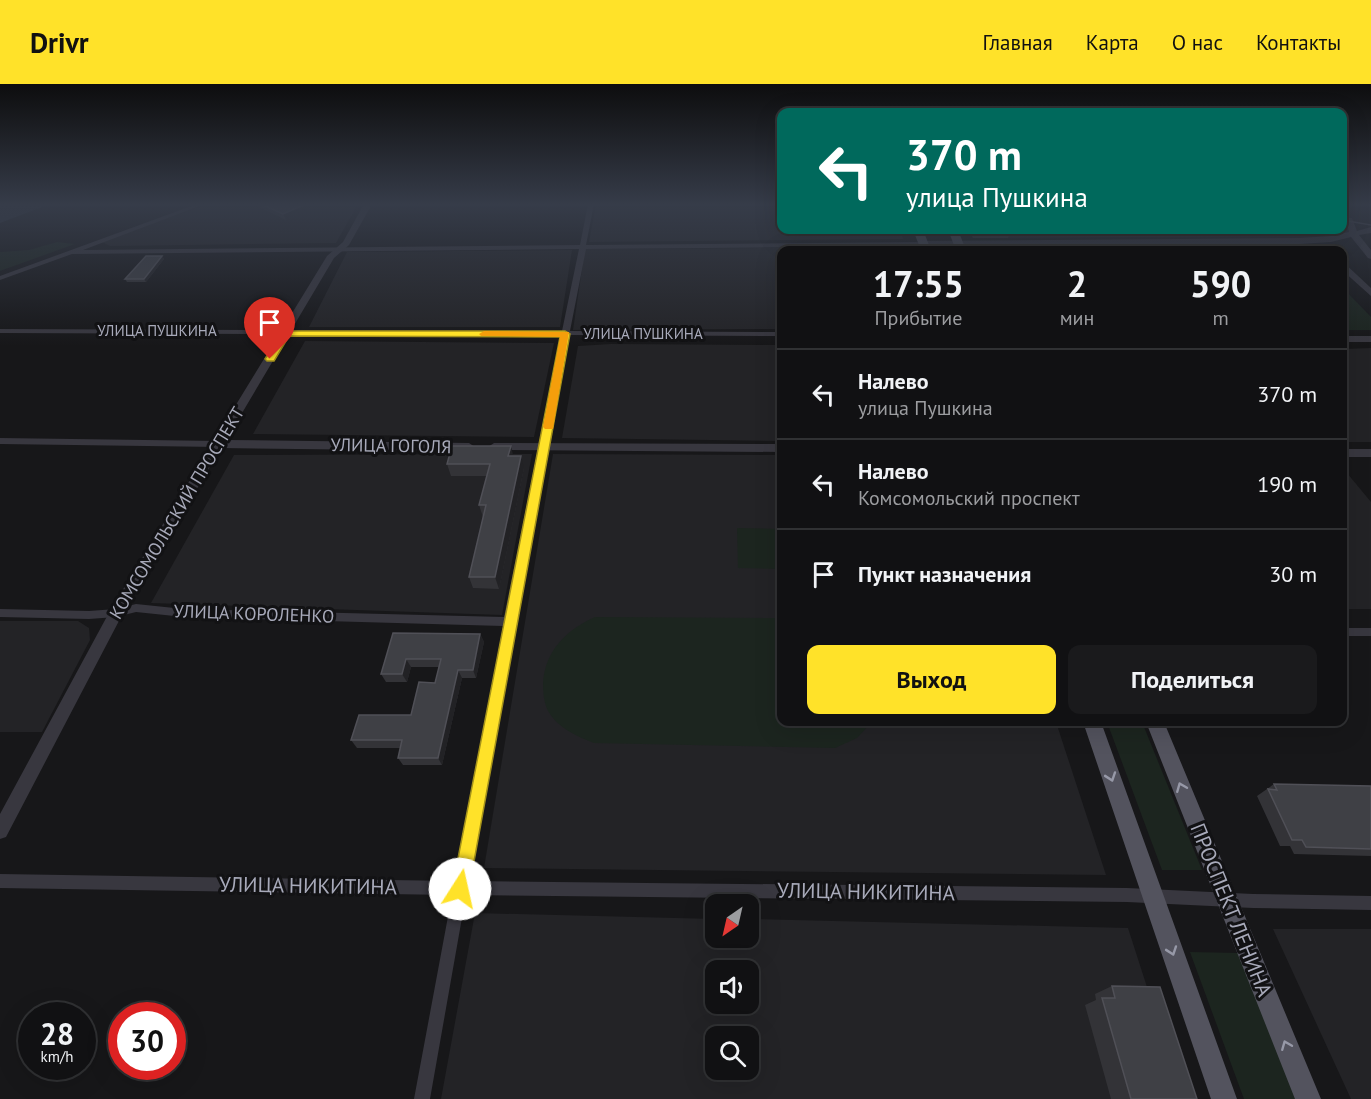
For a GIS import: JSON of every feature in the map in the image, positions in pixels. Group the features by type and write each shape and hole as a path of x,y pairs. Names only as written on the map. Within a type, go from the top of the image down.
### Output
{"main road":[{"path":"1093,726 1224,1099"},
{"name":"ПРОСПЕКТ ЛЕНИНА","path":"1157,726 1308,1099"}],"street":[{"path":"0,278 69,252 126,251"},
{"name":"КОМСОМОЛЬСКИЙ ПРОСПЕКТ","path":"0,831 116,613 331,256 336,251"},
{"path":"422,1099 509,622 545,447 581,251"},
{"path":"1347,269 1371,293"},
{"name":"УЛИЦА ПУШКИНА","path":"0,331 777,334"},
{"path":"1347,339 1371,339"},
{"name":"УЛИЦА ГОГОЛЯ","path":"0,441 777,448"},
{"path":"1347,453 1371,453"},
{"name":"УЛИЦА КОРОЛЕНКО","path":"0,613 89,615 116,613 136,608 184,613 509,622"},
{"path":"1347,632 1371,632"},
{"name":"УЛИЦА НИКИТИНА","path":"0,881 460,889 1153,896 1371,903"}],"shaded area":[{"path":"9,251 55,251 0,271 0,252"},
{"path":"572,251 560,327 309,327 347,252"},
{"path":"585,251 777,251 777,329 573,330"},
{"path":"1347,292 1371,317 1371,330 1347,330"},
{"path":"305,341 554,343 534,437 253,434"},
{"path":"611,344 777,345 777,441 562,438 578,346"},
{"path":"1371,348 1371,442 1347,442 1347,349"},
{"path":"532,454 502,615 151,603 234,455"},
{"path":"553,454 777,455 777,726 1057,726 1106,875 484,868"},
{"path":"1347,473 1371,502 1371,609 1347,609"},
{"path":"737,528 777,529 777,569 738,568"},
{"path":"595,617 777,618 777,726 868,726 857,738 835,748 594,743 568,731 552,717 546,705 543,683 553,651 566,635"},
{"path":"0,621 78,621 89,628 90,640 42,732 0,732"},
{"path":"1108,726 1144,726 1202,870 1162,870"},
{"path":"475,913 705,919 705,948 759,948 759,919 1128,928 1183,1099 441,1099"},
{"path":"1273,929 1371,929 1371,1099 1351,1099"},
{"path":"1190,952 1239,953 1298,1099 1244,1099"}],"building":[{"path":"146,256 162,256 144,279 125,279"},
{"path":"452,446 511,446 508,456 521,456 495,577 469,577 486,505 479,505 490,464 447,464"},
{"path":"393,633 480,634 473,670 458,670 438,758 398,758 402,740 351,740 359,715 411,715 419,682 435,683 441,659 406,659 402,674 381,674"},
{"path":"1274,784 1371,786 1371,849 1306,847 1302,840 1292,840 1268,789 1277,790"},
{"path":"1112,986 1160,987 1197,1099 1131,1099 1102,998 1115,998"}],"slow traffic":[{"path":"484,334 565,334 549,427"}],"route":[{"path":"270,359 286,333 565,334 460,889"}]}
